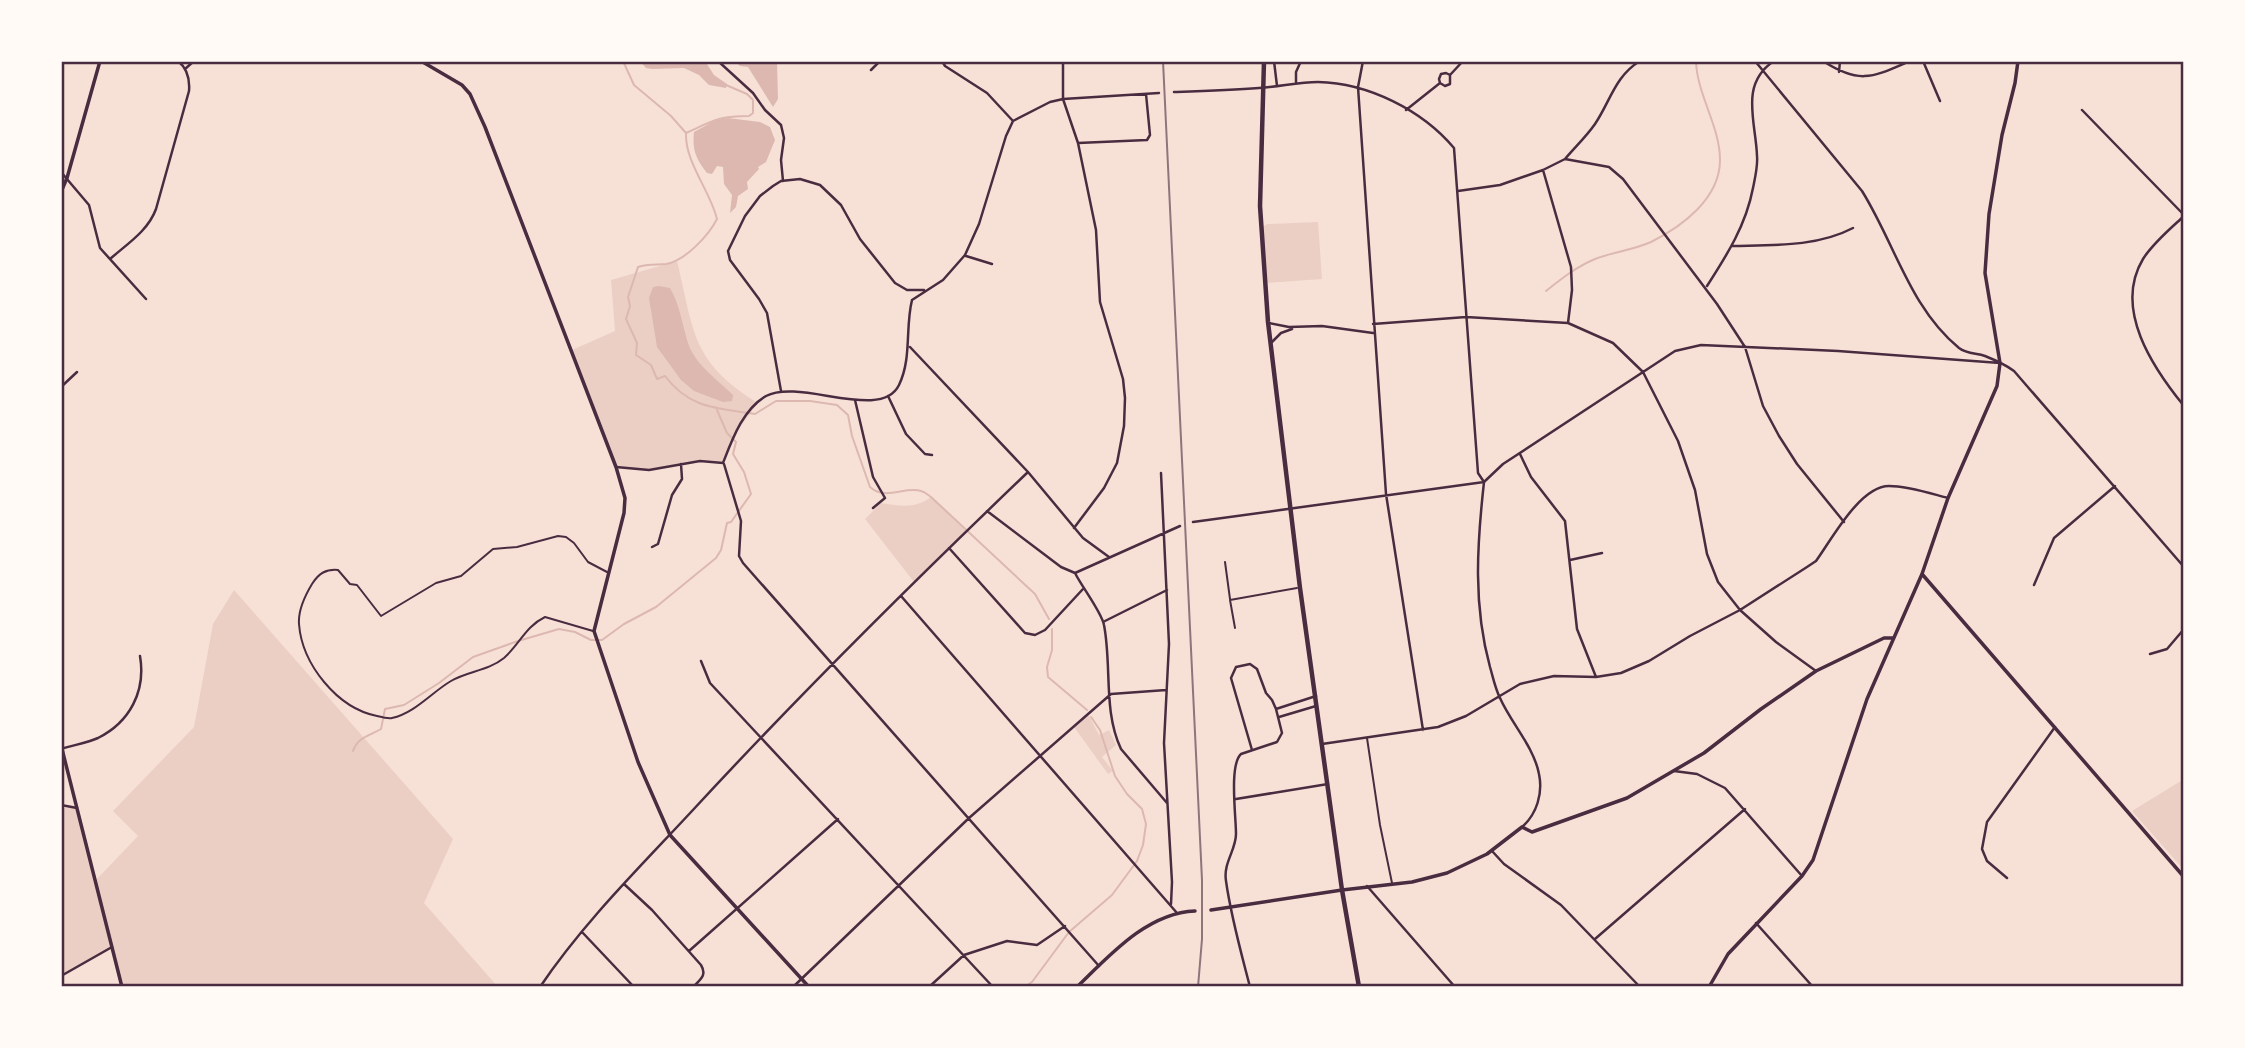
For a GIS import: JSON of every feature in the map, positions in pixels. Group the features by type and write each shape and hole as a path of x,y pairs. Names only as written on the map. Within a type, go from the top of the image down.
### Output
{"highway":[{"path":"1264,61 1260,206 1270,345 1300,588 1342,890 1359,987"}],"main road":[{"path":"61,192 100,61"},
{"path":"421,61 451,78 470,94 490,139 616,467 625,498 624,513 594,631 638,762 670,835 809,987"},
{"path":"1709,987 1728,954 1802,876 1818,848 1867,699 1922,574 1948,498 1997,386 2000,363 1985,273 1989,214 2018,61"},
{"path":"1922,574 2184,877"},
{"path":"1211,911 1435,877 1464,867 1492,851 1522,827 1532,832 1612,806 1704,752 1816,671 1884,638 1894,638"},
{"path":"62,748 122,987"},
{"path":"1077,987 1154,920 1195,911"}],"street":[{"path":"110,259 152,220 189,92 185,69 178,61"},
{"path":"185,69 194,61"},
{"path":"718,61 753,93 765,110 781,125 784,138 781,160 783,181"},
{"path":"871,69 880,61"},
{"path":"942,61 945,66 987,93 1013,121"},
{"path":"1063,61 1063,99 1078,143 1096,230 1100,302 1123,379 1125,398 1125,426 1117,463 1104,488 1074,528"},
{"path":"1274,61 1277,86"},
{"path":"1296,83 1296,72 1301,61"},
{"path":"1363,61 1358,87 1385,494 1423,730"},
{"path":"1440,83 1445,86 1450,84 1450,75 1463,61"},
{"path":"1458,191 1500,186 1565,159 1595,124 1616,84 1630,67 1640,61"},
{"path":"1755,61 1863,191 1874,209 1904,277 1939,330 1963,351 1984,356 2014,371 2184,567"},
{"path":"1706,287 1733,246 1753,189 1757,158 1753,88 1762,69 1774,61"},
{"path":"1824,61 1839,72 1856,78 1879,75 1910,61"},
{"path":"1839,72 1840,61"},
{"path":"1923,61 1940,101"},
{"path":"1440,83 1441,74 1450,75"},
{"path":"1174,92 1320,82 1358,87 1406,110 1443,136 1454,148 1478,473 1484,482 1477,541 1478,608 1486,652 1499,697 1538,770 1540,784 1537,805 1522,827"},
{"path":"1406,110 1440,83"},
{"path":"1099,966 743,563 738,555 741,521 723,463 736,432 748,413 765,397 782,391 798,391 855,400 888,397 898,386 909,345 907,318 912,300 943,280 965,255 979,224 1006,135 1013,121 1050,102 1063,99 1159,93"},
{"path":"1078,143 1147,140 1150,135 1146,94"},
{"path":"2082,110 2184,215 2142,261 2133,286 2132,306 2147,350 2184,406"},
{"path":"1565,159 1609,167 1623,179 1666,234 1706,287 1745,347 1763,406 1778,435 1797,464 1844,522"},
{"path":"1543,170 1571,267 1572,290 1568,323"},
{"path":"61,172 89,205 97,240 110,259 146,299"},
{"path":"782,391 767,313 730,260 728,251 745,216 760,196 783,181 800,179 820,185 841,205 860,239 895,283 907,290 925,290"},
{"path":"1733,246 1797,244 1837,236 1853,228"},
{"path":"965,255 992,264"},
{"path":"907,290 912,300"},
{"path":"1372,324 1466,317 1568,323 1613,343 1643,372 1678,441 1695,490 1707,554 1718,582 1740,610 1776,642 1816,671"},
{"path":"1268,322 1373,333"},
{"path":"1270,345 1281,333 1298,327"},
{"path":"909,345 1028,472 1083,538 1109,557"},
{"path":"1193,522 1484,482 1503,464 1675,351 1701,345 2000,363"},
{"path":"61,387 77,372"},
{"path":"888,397 906,434 925,454 932,455"},
{"path":"855,400 873,477 885,498 873,508"},
{"path":"1520,454 1531,477 1565,521 1577,629 1596,677"},
{"path":"616,467 649,470 700,461 723,463"},
{"path":"652,547 658,544 672,495 682,479 681,464"},
{"path":"540,987 562,955 624,884 761,736 1028,472"},
{"path":"1161,473 1169,644 1164,743 1171,904"},
{"path":"1322,744 1423,730 1466,716 1520,684 1554,676 1596,677 1622,673 1649,662 1690,636 1740,610 1816,561 1865,494 1885,486 1948,498"},
{"path":"2034,585 2054,538 2115,486"},
{"path":"987,511 1061,567 1075,573 1104,622 1113,731 1121,749 1167,803"},
{"path":"1075,573 1180,526"},
{"path":"949,548 1025,633 1035,635 1045,630 1083,589"},
{"path":"1570,560 1602,553"},
{"path":"1104,622 1167,590"},
{"path":"901,596 1177,913"},
{"path":"2150,654 2167,649 2184,629"},
{"path":"62,748 99,737 115,727 132,709 137,700 142,670 140,656"},
{"path":"701,661 710,683 993,987"},
{"path":"1250,987 1240,953 1225,872 1236,836 1236,759 1241,754 1252,750 1280,739 1282,733 1276,709 1266,693 1256,667 1247,663 1236,667 1231,674 1231,682 1252,750"},
{"path":"793,987 969,818 1111,694 1166,690"},
{"path":"1276,709 1316,696"},
{"path":"1279,717 1317,706"},
{"path":"2007,878 1986,858 1982,849 1987,822 2055,727"},
{"path":"1674,771 1697,774 1725,788 1802,876"},
{"path":"1236,799 1328,784"},
{"path":"61,805 77,808"},
{"path":"1595,939 1745,809"},
{"path":"689,951 838,819"},
{"path":"1492,851 1504,864 1561,905 1640,987"},
{"path":"624,884 652,910 704,971 704,977 693,987"},
{"path":"1367,886 1455,987"},
{"path":"1756,923 1813,987"},
{"path":"929,987 964,954 1007,941 1037,945 1065,926"},
{"path":"582,932 634,987"},
{"path":"61,976 111,947"}],"lane":[{"path":"594,631 545,617 535,621 496,664 450,682 419,705 391,719 354,708 326,683 308,654 299,622 309,589 317,577 328,569 338,570 350,584 357,584 381,616 436,583 461,576 493,549 517,547 558,536 566,537 588,562 609,573"},
{"path":"1225,562 1235,628"},
{"path":"1230,600 1300,588"},
{"path":"1367,738 1392,884"}],"shaded area":[{"path":"640,61 705,61 714,75 727,84 726,88 709,85 699,75 684,68 652,69 646,68"},
{"path":"734,61 777,61 778,99 773,107 748,67 740,66"},
{"path":"728,118 760,122 770,127 775,140 766,162 758,167 747,182 748,189 738,196 736,207 730,213 732,195 724,184 723,167 717,166 712,174 707,173 694,149 694,132 716,120"},
{"path":"1318,222 1322,279 1265,283 1261,228 1267,224"},
{"path":"677,261 692,326 707,359 736,388 758,403 736,432 723,463 700,461 649,470 616,467 572,350 615,331 611,280"},
{"path":"653,287 670,288 693,354 733,395 732,401 723,402 694,391 681,380 657,347 649,298"},
{"path":"931,497 967,532 914,582 865,519 881,503 913,505"},
{"path":"234,590 453,839 424,903 498,987 122,987 112,948 61,976 61,808 77,808 95,881 138,836 113,811 194,727 213,624"},
{"path":"1088,714 1099,735 1109,730 1116,745 1102,757 1113,771 1108,774 1074,727"},
{"path":"2184,779 2184,870 2132,811"}],"waterway":[{"path":"623,61 634,85 671,116 686,133 689,155 717,219 702,239 681,258 666,264 638,267 628,297 630,306 626,319 637,343 636,355 651,365 657,379 665,376 684,395 716,408 755,414 776,401 810,401 837,405 848,415 852,436 870,487 882,493 922,491 931,497 1035,594 1049,619"},
{"path":"1546,291 1588,262 1651,242 1687,219 1707,198 1718,174 1719,147 1700,86 1696,61"},
{"path":"686,133 716,120 749,116 753,113 753,100 747,94 726,85"},
{"path":"353,751 361,740 381,729 385,709 404,705 473,657 559,629 575,632 591,640 602,640 624,624 656,607 716,558 721,550 727,523 731,522 751,494 744,472 733,454 736,442 727,433 717,410"},
{"path":"1052,629 1048,677 1087,710"},
{"path":"1024,987 1032,982 1069,932 1112,895 1137,861 1143,845 1146,824 1142,809 1127,794 1115,776 1100,730 1091,717"}],"railway":[{"path":"1163,61 1202,880 1202,939 1198,987"}]}
